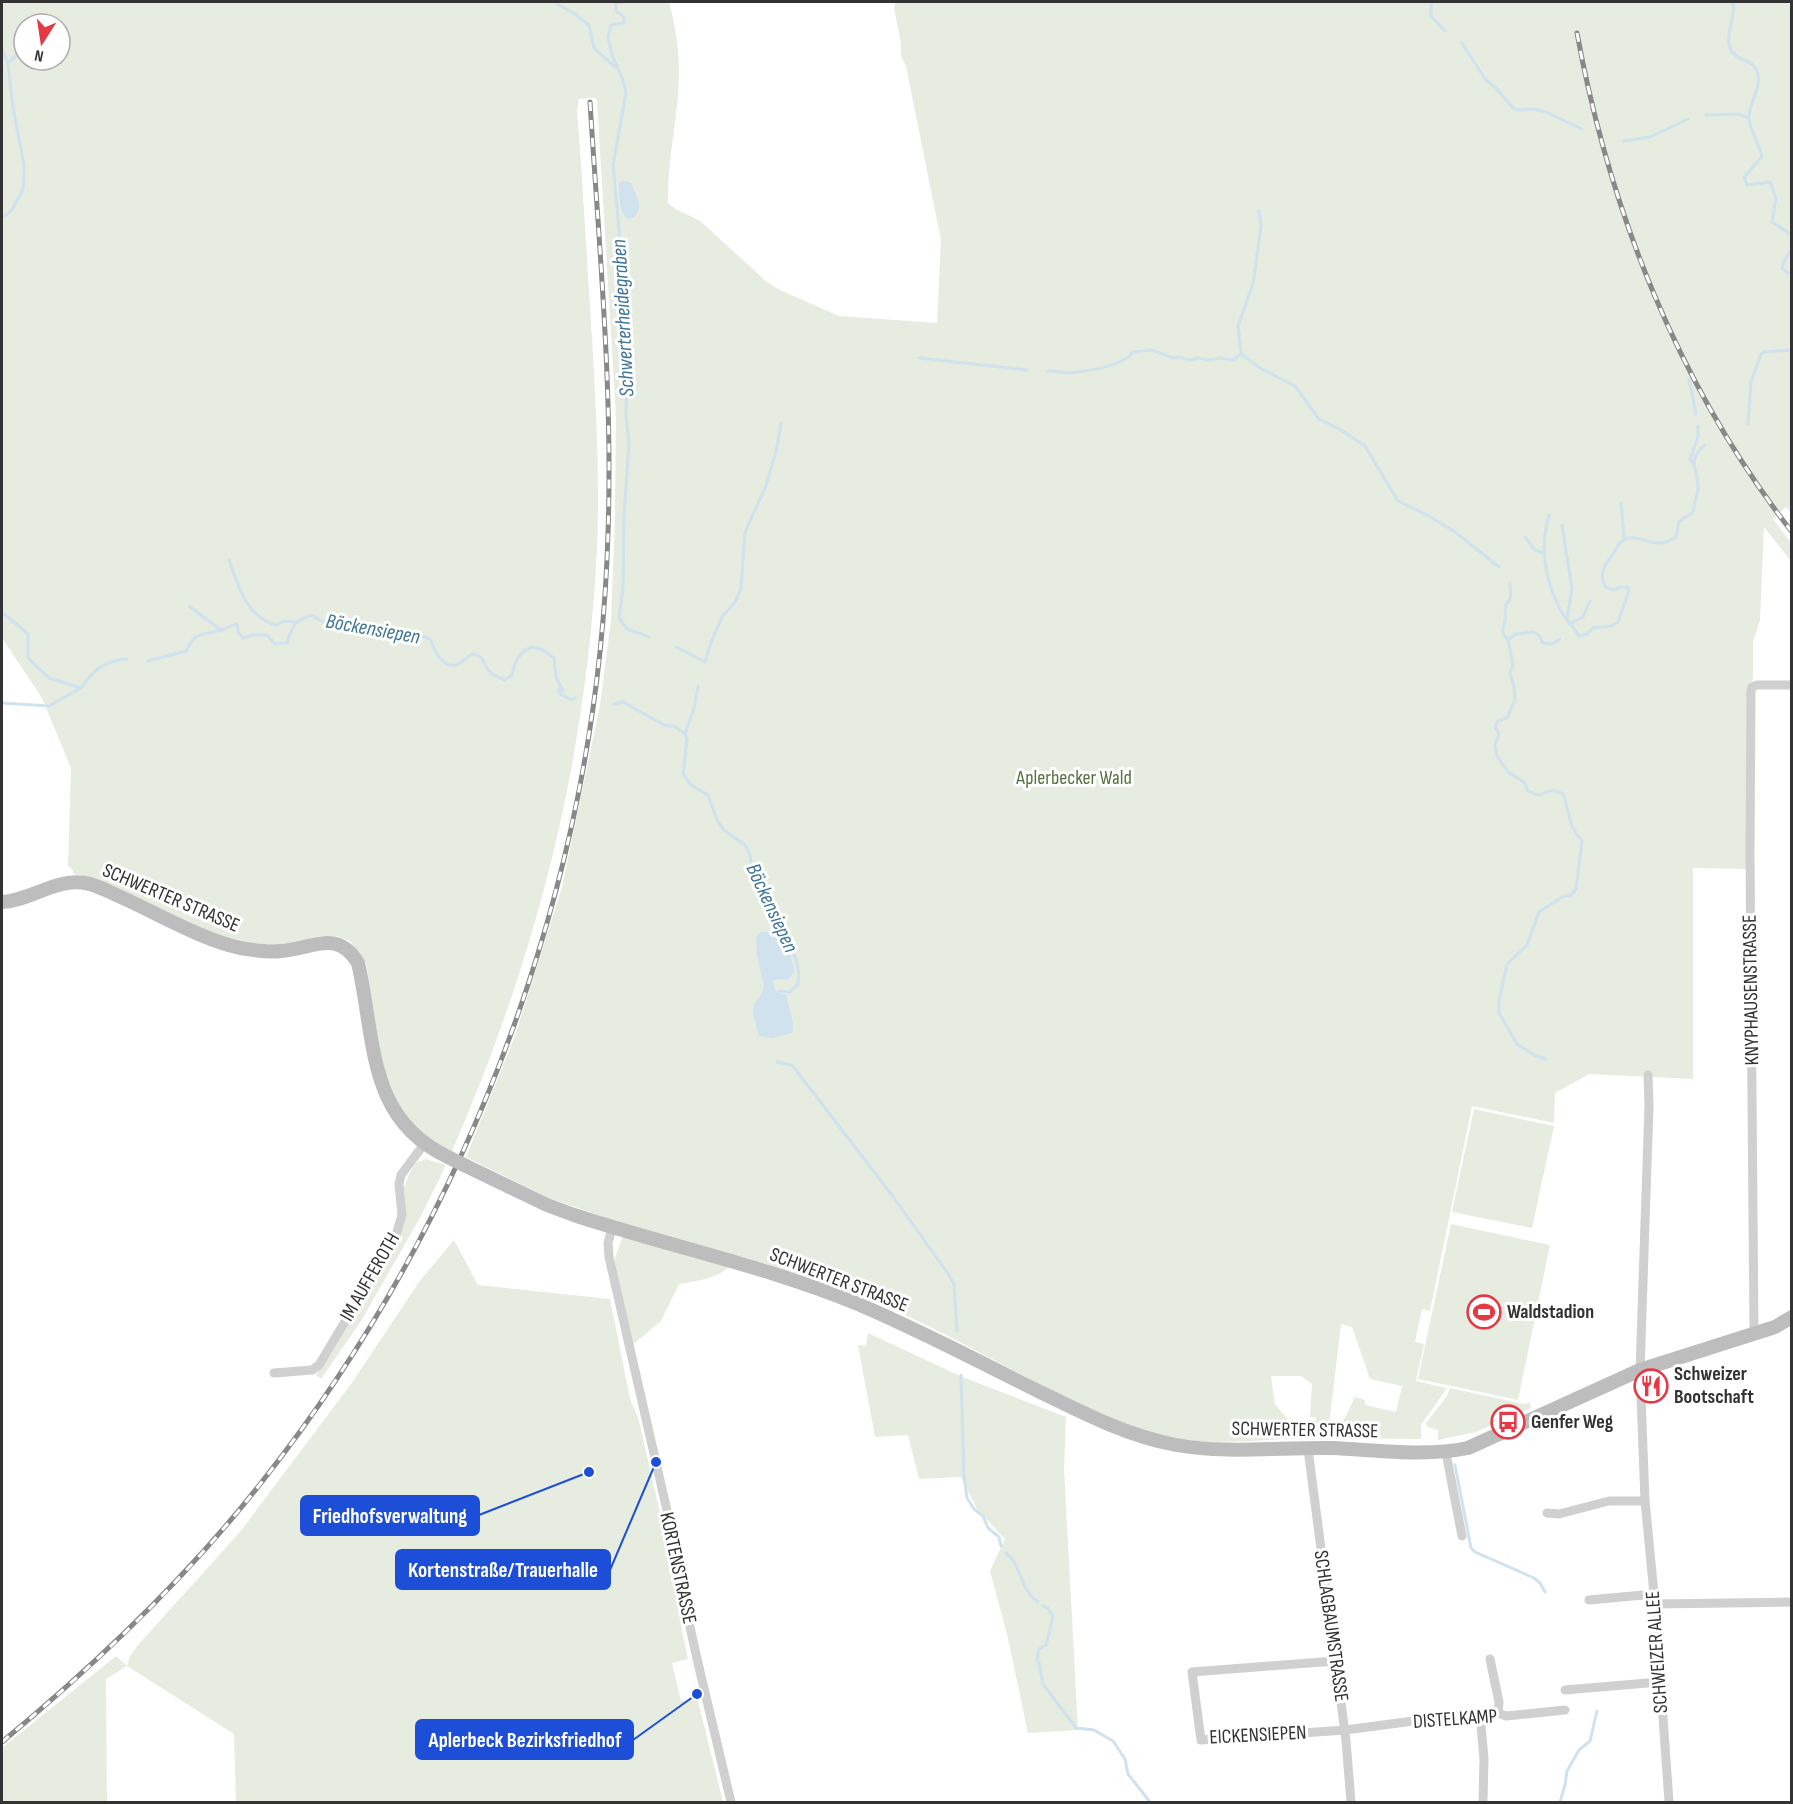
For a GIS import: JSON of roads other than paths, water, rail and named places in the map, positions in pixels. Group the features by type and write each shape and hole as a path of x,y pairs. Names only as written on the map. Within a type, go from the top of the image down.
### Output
{"street":[{"name":"KNYPHAUSENSTRASSE","path":"1754,1334 1751,691 1752,687 1757,685 1791,686"},
{"name":"SCHWERTER STRASSE","path":"2,902 18,900 64,883 86,883 189,929 237,947 259,951 283,951 327,942 346,948 357,963 380,1080 385,1094 401,1122 424,1144 547,1205 612,1228 741,1264 855,1303 930,1337 1102,1422 1125,1432 1178,1445 1207,1448 1446,1453 1489,1440 1640,1370 1774,1327 1791,1317"},
{"path":"1640,1370 1649,1106 1648,1075"},
{"name":"IM AUFFEROTH","path":"274,1373 312,1370 319,1365 395,1238 402,1215 399,1184 401,1175 424,1144"},
{"name":"KORTENSTRASSE","path":"612,1228 608,1243 609,1257 731,1803"},
{"name":"SCHWEIZER ALLEE","path":"1640,1370 1645,1501 1668,1803"},
{"name":"SCHLAGBAUMSTRASSE","path":"1308,1449 1345,1730 1351,1803"},
{"path":"1446,1453 1462,1536"},
{"path":"1547,1513 1560,1514 1609,1501 1645,1501"},
{"path":"1589,1600 1791,1602"},
{"path":"1490,1659 1499,1702 1498,1713"},
{"name":"EICKENSIEPEN","path":"1335,1661 1192,1672 1201,1740 1345,1730"},
{"path":"1564,1690 1659,1682"},
{"name":"DISTELKAMP","path":"1345,1730 1480,1714 1498,1713 1506,1716 1565,1710"},
{"path":"1480,1714 1484,1759 1483,1803"}],"water":[{"path":"619,182 631,183 639,204 637,214 628,219 621,208 619,192"},
{"name":"Böckensiepen","path":"761,932 776,935 781,939 789,951 794,972 789,979 773,980 776,991 787,995 793,1024 792,1033 772,1038 759,1036 753,1014 754,1004 764,987 757,955 756,937"}],"waterway":[{"path":"554,2 589,25 594,48 615,67"},
{"name":"Schwerterheidegraben","path":"624,2 616,3 616,11 624,17 624,23 611,25 608,37 626,93 613,165 624,284 626,417 629,443 624,516 623,588 619,618 627,629 649,637"},
{"path":"1431,2 1431,16 1445,31"},
{"path":"1733,2 1730,48 1736,56 1755,67 1758,77 1749,117 1750,126 1762,157 1744,177 1747,185 1770,182 1776,198 1772,222 1792,235"},
{"path":"1462,43 1485,79 1513,108 1546,112 1582,129"},
{"name":"Böckensiepen","path":"2,50 8,63 13,108 24,165 23,190 11,211 2,218"},
{"path":"8,63 12,60"},
{"path":"1706,115 1739,114 1748,118"},
{"path":"1624,141 1650,137 1688,119"},
{"path":"1259,211 1261,226 1253,284 1238,326 1241,354 1260,368 1295,386 1319,419 1365,446 1398,501 1454,531 1499,567"},
{"path":"1792,249 1782,269 1792,275"},
{"path":"1048,371 1071,373 1096,369 1122,361 1133,352 1152,350 1173,358 1180,357 1190,360 1198,358 1234,360 1241,354"},
{"path":"1748,424 1751,382 1761,354 1792,350"},
{"path":"919,358 1027,370"},
{"path":"1689,379 1696,414"},
{"path":"676,647 705,662 722,617 735,602 741,589 745,532 765,488 776,452 781,423"},
{"path":"1693,464 1690,459 1698,437 1698,426"},
{"path":"1549,515 1544,539 1545,563 1547,575 1560,609 1579,636 1587,634 1593,628 1611,626 1618,622 1629,590 1628,587 1613,590 1605,587 1602,575 1606,564 1620,543 1628,538 1660,543 1668,542 1676,537 1679,522 1693,512 1698,489 1694,461 1705,445"},
{"path":"1621,503 1624,539"},
{"path":"1562,525 1572,589 1567,618"},
{"path":"1525,537 1535,550 1543,553"},
{"path":"229,560 245,600 258,616 277,625 284,621 295,622"},
{"path":"1508,640 1503,629 1505,606 1510,600 1510,583"},
{"path":"1569,624 1583,617 1590,601"},
{"path":"190,607 221,630"},
{"name":"Böckensiepen","path":"2,612 28,634 28,658 49,678 81,688 100,667 127,659"},
{"name":"Böckensiepen","path":"148,661 186,651 196,637 237,624 238,632 243,638 252,635 267,635 275,644 287,643 295,624 312,615 321,621 350,625 365,631 375,627 387,635 391,632 402,631 430,639 439,657 446,664 456,665 472,654 476,655 482,658 492,673 505,680 512,675 516,661 521,654 532,647 543,650 554,658 556,677 563,691"},
{"path":"1508,640 1516,634 1533,632 1539,635 1543,643 1552,644 1560,639"},
{"path":"1508,640 1513,665 1510,673 1515,700 1507,718 1498,721 1495,726 1499,734 1495,745 1497,756 1508,772 1524,782 1528,791 1538,795 1553,790 1563,794 1572,825 1582,841 1576,889 1571,895 1562,897 1539,912 1527,945 1507,964 1499,1001 1499,1013 1517,1044 1534,1055 1546,1059"},
{"name":"Schwerterheidegraben","path":"685,734 694,708 698,686"},
{"path":"2,703 49,706 81,688"},
{"path":"561,688 560,694 572,700 575,698"},
{"name":"Böckensiepen","path":"614,704 623,702 664,725 676,727 685,734 687,739 683,774 691,785 708,795 718,822 724,830 745,845 750,855 753,876 763,886 772,905 775,925 798,965 798,984 790,992 779,991 777,993"},
{"name":"Böckensiepen","path":"777,1062 792,1065 891,1194 947,1272 954,1284 957,1331"},
{"name":"Böckensiepen","path":"961,1375 964,1477 967,1498 974,1509 983,1516 988,1528 999,1537 1001,1546"},
{"path":"1455,1465 1471,1548 1475,1552 1534,1578 1545,1592"},
{"name":"Böckensiepen","path":"1006,1553 1016,1565 1027,1591 1038,1602"},
{"name":"Böckensiepen","path":"1043,1606 1048,1608 1053,1617 1046,1645 1039,1649 1037,1660 1043,1684 1076,1728 1094,1730 1113,1741 1125,1759 1128,1774 1150,1802"},
{"path":"1560,1802 1567,1771 1579,1750 1590,1741 1597,1711"}],"railway":[{"path":"1577,33 1591,100 1609,166 1654,295 1683,358 1715,418 1752,476 1792,532"},
{"path":"2,1742 138,1620 202,1553 261,1483 336,1379 403,1270 461,1155 510,1036 550,913 579,788 599,661 608,533 609,426 590,102"}],"place":[{"name":"Waldstadion","path":"1484,1312"},
{"name":"Schweizer Bootschaft","path":"1651,1386"},
{"name":"Genfer Weg","path":"1508,1422"},
{"name":"Kortenstraße/Trauerhalle","path":"656,1462"},
{"name":"Friedhofsverwaltung","path":"589,1472"},
{"name":"Aplerbeck Bezirksfriedhof","path":"697,1694"}],"park label":[{"name":"Aplerbecker Wald","path":"1074,778"}]}
